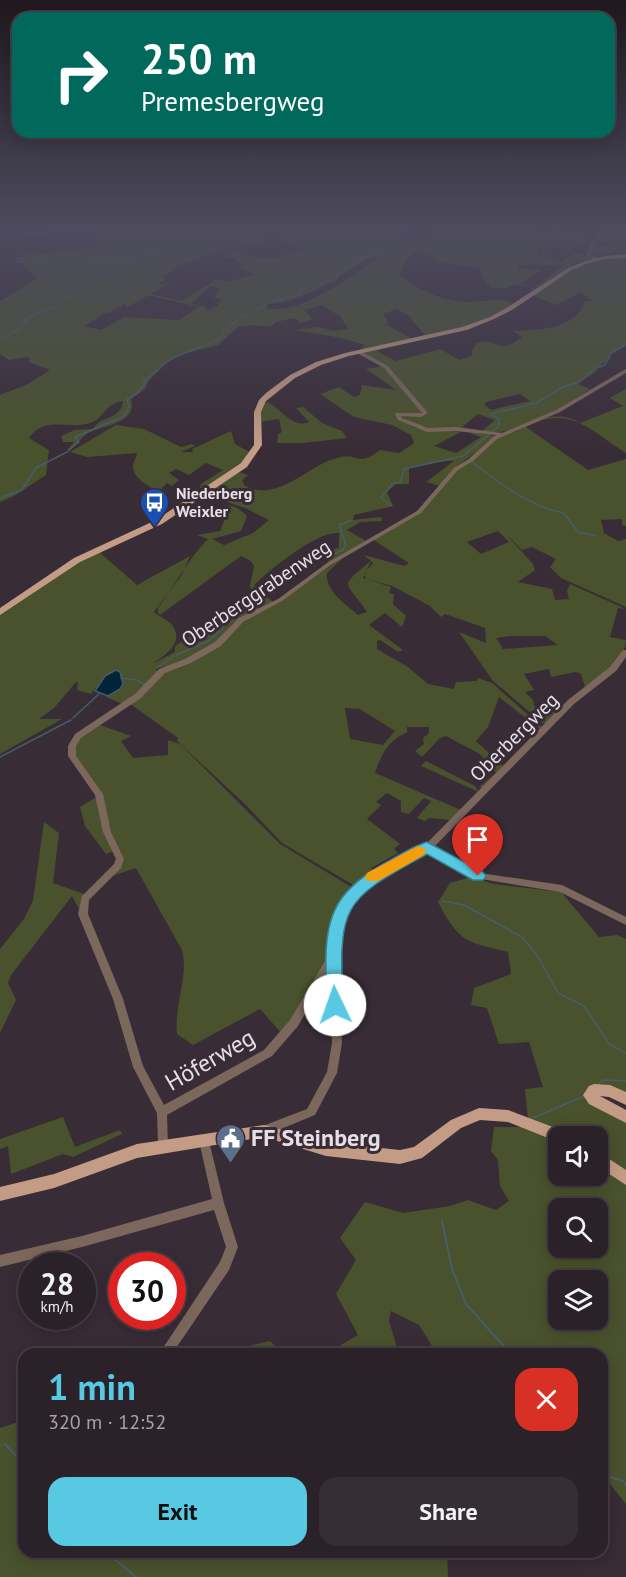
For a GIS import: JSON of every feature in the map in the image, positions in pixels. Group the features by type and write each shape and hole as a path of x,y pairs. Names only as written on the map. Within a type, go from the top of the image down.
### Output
{"main road":[{"path":"0,612 66,566 153,525 239,469 250,460 257,447 256,414 265,397 301,374 359,352 484,321 521,301"},
{"path":"626,1099 602,1090 594,1090 590,1095 594,1100 626,1117"},
{"path":"0,1194 54,1181 107,1160 162,1146 204,1142 264,1131 326,1149 400,1157 417,1153 456,1124 479,1114 508,1116 548,1132"},
{"path":"608,1166 626,1178"}],"street":[{"path":"359,352 386,367 425,412 420,415 399,414 397,416 399,418 423,429 453,429 493,434"},
{"name":"Oberberggrabenweg","path":"162,1112 138,1067 118,999 83,914 85,899 117,866 120,859 108,835 99,794 73,758 73,744 84,731 140,694 162,671 188,661 209,649 223,640 241,620 280,600 334,561 419,512 456,469 493,434 558,411 626,370"},
{"name":"Oberbergweg","path":"333,954 340,912 350,896 375,875 427,848 515,762 571,702 613,669 626,652"},
{"path":"427,848 473,874 495,880 562,889 626,921"},
{"path":"264,1131 311,1112 332,1073 338,1042 333,954"},
{"name":"Höferweg","path":"162,1146 162,1112 268,1053 294,1023 314,993 333,954"},
{"path":"169,1348 230,1254 232,1242 218,1203 204,1142"},
{"path":"0,1262 55,1250 121,1229 218,1203"}],"green space":[{"path":"0,301 139,301 126,308 124,304 121,308 118,307 106,314 106,312 85,326 101,330 124,317 179,320 199,307 172,301 195,301 191,304 205,307 207,311 219,305 216,303 221,301 288,301 268,304 267,308 280,309 308,301 505,301 514,304 478,322 459,328 360,350 365,345 342,338 295,330 318,327 334,331 348,329 341,317 322,305 304,310 313,319 301,323 294,318 276,322 270,327 252,325 238,327 218,345 186,353 169,361 148,381 146,388 131,399 132,408 124,419 87,434 70,450 67,450 74,442 63,442 61,436 75,430 93,429 100,422 119,412 123,401 112,404 90,423 49,425 35,431 29,438 49,450 46,475 14,496 0,502 0,395 28,384 50,370 29,362 31,359 26,357 9,360 0,354","holes":["397,309 408,315 425,335 411,338 387,325 388,321 383,314"]},
{"path":"545,301 564,301 556,305"},
{"path":"585,301 626,301 626,346 611,354 610,359 595,369 598,370 578,384 590,389 532,422 508,430 474,433 430,428 410,422 398,415 419,416 426,412 390,370 362,353 384,348 377,351 396,361 440,349 460,360 473,355 471,351 478,343 507,345 522,337 513,331 544,329 565,323 580,311","holes":["520,394 530,401 491,410 484,404","478,414 495,420 482,431 462,427"]},
{"path":"384,366 424,413 396,415 397,418 416,428 455,429 496,436 459,465 440,486 426,482 454,461 409,467 409,484 396,484 387,492 393,506 354,515 353,520 381,517 382,521 360,522 347,530 366,541 327,564 329,560 325,558 315,562 315,567 308,566 303,569 300,568 302,565 318,552 339,548 339,533 318,538 294,552 254,585 274,603 191,658 156,669 158,673 145,688 123,704 106,697 117,691 105,676 91,694 77,690 78,682 76,682 54,708 39,719 62,719 0,754 0,614 53,577 98,551 137,585 190,556 184,569 208,539 197,535 220,531 227,514 218,508 234,507 247,516 241,531 212,539 224,545 253,533 269,520 245,508 205,495 239,472 248,475 242,480 245,486 257,490 270,490 337,458 362,459 380,450 399,453 414,443 411,435 392,425 354,417 320,394 339,387 354,397 360,395 362,385 396,390 366,369","holes":["463,431 481,437 456,453 434,446","241,556 251,561 254,566 250,586 252,595 175,646 175,652 154,663 171,649 176,639 173,626 154,612 170,591 158,608 160,615"]},
{"path":"626,389 626,453 590,429 567,419 555,418 526,427 588,470 626,459 626,526 622,525 622,519 601,520 604,533 618,541 626,539 626,607 561,578 550,567 556,559 532,547 522,550 504,532 533,564 535,570 518,582 552,589 555,600 569,599 567,591 570,584 626,609 618,608 610,637 626,640 622,655 612,667 585,687 581,674 576,672 551,677 549,669 524,674 534,690 525,692 533,700 534,706 542,707 542,702 545,701 559,712 544,724 493,681 459,632 486,643 485,628 445,614 441,617 430,606 392,586 366,579 364,574 373,563 364,555 404,566 409,563 372,539 404,523 421,511 466,462 493,438 507,432 519,432 513,429 546,418 563,417 580,423 623,406 610,398","holes":["498,531 509,542 481,554 467,542","545,636 558,645 503,649 496,638"]},
{"path":"267,402 297,423 309,422 296,408 303,407 322,423 342,431 347,438 303,443 277,443 278,434 282,432 279,419 259,422 261,408"},
{"path":"116,425 144,429 181,447 192,444 195,446 181,452 193,452 192,449 231,431 235,444 253,454 203,489 200,488 201,484 223,470 206,463 189,475 176,469 169,473 179,480 172,486 167,483 159,491 147,485 136,475 133,467 137,453 87,457 70,452"},
{"path":"345,556 327,573 329,586 337,597 358,615 367,612 348,585 353,576 371,561 363,578 391,587 389,593 394,594 393,604 406,616 402,627 385,613 369,625 403,650 398,652 380,640 377,641 377,649 408,667 428,684 454,689 456,682 477,681 478,678 492,683 543,728 541,730 499,697 488,727 476,741 505,768 483,788 479,787 496,773 480,754 446,736 440,738 422,757 415,751 424,744 423,738 429,733 429,727 407,727 409,731 396,738 387,748 375,773 461,810 450,820 429,818 425,821 417,818 431,801 424,798 409,814 401,812 401,801 387,793 376,802 381,805 367,819 400,844 394,849 398,853 371,868 375,873 355,886 282,843 247,806 177,741 178,738 129,703 160,674 218,644 242,621 277,603","holes":["345,708 360,709 395,731 383,745 350,739"]},
{"path":"100,725 131,736 121,741 133,758 168,755 168,740 180,744 280,844 353,888 331,954 283,1035 260,1009 193,1045 177,1034 184,970 182,950 136,868 109,877 121,865 104,808 73,756 77,740"},
{"path":"426,761 475,786 479,792 421,766"},
{"path":"98,796 114,851 106,854 85,826 80,807"},
{"path":"44,822 59,833 53,883 87,895 79,909 72,896 11,975 8,983 16,1000 0,1033 0,949 24,919 33,901"},
{"path":"471,877 494,884 561,892 599,937 617,935 626,939 626,1096 590,1088 626,1120 626,1174 608,1162 608,1126 548,1126 548,1128 528,1119 525,1089 543,1087 529,1042 499,1044 487,1008 471,1005 474,988 511,974 508,952 482,946 458,933 438,902 450,883"},
{"path":"63,1117 75,1147 120,1130 122,1134 73,1157 63,1154 11,1174 8,1146 0,1149 0,1139"},
{"path":"494,1127 528,1127 548,1134 548,1186 608,1186 608,1169 626,1181 626,1504 608,1482 608,1348 433,1348 419,1325 391,1311 389,1321 397,1348 335,1348 358,1335 336,1294 356,1260 340,1238 365,1202 403,1213 450,1206 468,1200 496,1210 509,1201 500,1186 498,1160 491,1151"},
{"path":"270,1341 278,1348 240,1348"},
{"path":"18,1422 18,1558 447,1558 448,1577 0,1577 0,1428"}],"water":[{"path":"116,670 120,672 123,684 120,689 108,696 95,691 105,676"}],"waterway":[{"path":"0,339 21,328 28,317 62,301"},
{"path":"222,333 241,317 264,307 264,304 277,301"},
{"path":"68,451 79,442 75,437 124,416 129,407 127,399 138,393 146,382 143,381 165,363 224,335"},
{"path":"391,506 381,497 393,483 400,483 404,469 463,456 498,427 499,419 490,414 536,403 565,386 579,382 594,369 605,365 611,353 626,344"},
{"path":"0,498 22,490 36,468 67,452"},
{"path":"471,461 503,485 527,499 564,513 578,532 596,536"},
{"path":"273,593 313,560 342,551 346,545 339,525 352,520"},
{"path":"177,655 210,640 222,629 225,621 266,597"},
{"path":"158,667 174,656"},
{"path":"121,678 137,680 145,685"},
{"path":"73,718 100,693"},
{"path":"0,757 71,720"},
{"path":"443,901 464,905 522,937 537,955 558,993 584,1006 609,1044 626,1053"},
{"path":"597,1085 604,1080 626,1081"},
{"path":"533,1118 584,1096"},
{"path":"442,1221 452,1269 466,1304 506,1348"},
{"path":"5,1444 18,1458"},
{"path":"608,1476 623,1481 626,1485"},
{"path":"113,1558 136,1577"}],"slow traffic":[{"path":"373,877 418,851"}],"place":[{"name":"Niederberg Weixler","path":"155,528"},
{"name":"FF Steinberg","path":"230,1164"}],"route":[{"path":"335,1005 333,954 338,918 343,906 357,889 375,875 427,848 478,876"}]}
